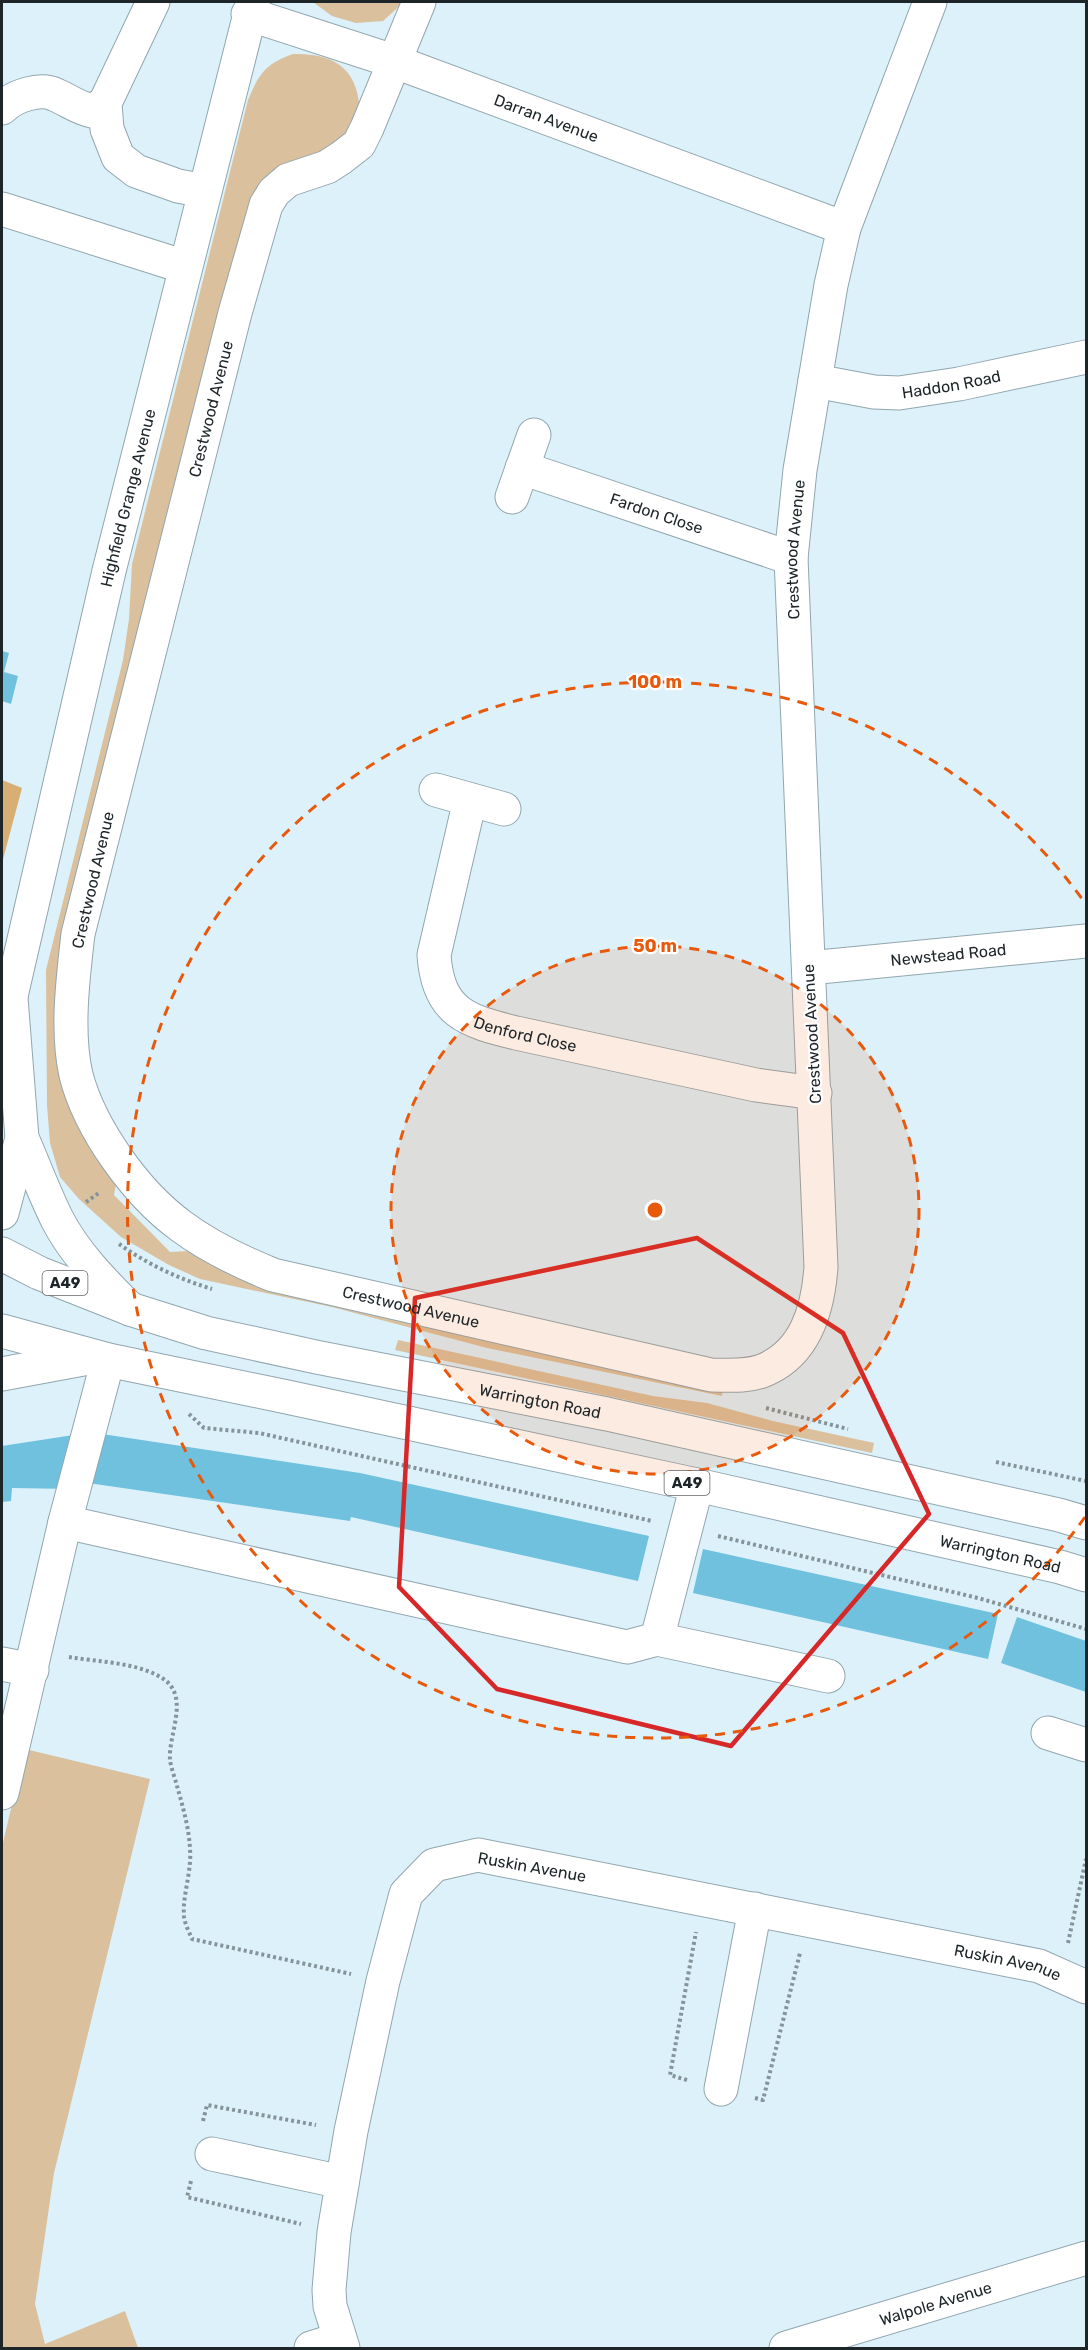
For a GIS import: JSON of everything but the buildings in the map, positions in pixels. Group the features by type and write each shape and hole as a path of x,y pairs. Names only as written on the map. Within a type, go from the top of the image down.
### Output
{"main road":[{"path":"153,2 105,103 107,129 118,157 136,171 178,186 205,192"},
{"name":"Crestwood Avenue","path":"419,2 359,144 327,167 288,180 274,192 266,205 235,313 78,934 72,990 76,1073 85,1102 109,1146 128,1173 148,1196 180,1226 237,1261 273,1275 711,1375 740,1376 761,1371 780,1362 802,1340 812,1320 820,1293 815,1093 791,558 800,470 831,285 844,228 930,2"},
{"name":"Darran Avenue","path":"250,8 844,228"},
{"name":"Highfield Grange Avenue","path":"2,1214 22,1138 6,1010 109,571 250,8"},
{"path":"2,108 9,102 36,92 54,94 75,107 92,111 105,103"},
{"path":"2,209 185,267"},
{"name":"Haddon Road","path":"815,381 874,392 899,393 959,384 1086,357"},
{"name":"Fardon Close","path":"534,435 517,483 791,558"},
{"path":"436,790 504,809"},
{"name":"Denford Close","path":"470,800 434,956 436,978 442,992 456,1010 475,1022 516,1033 756,1084 815,1093"},
{"name":"Newstead Road","path":"809,968 1086,941"},
{"path":"22,1138 57,1220 72,1245 95,1274 130,1309"},
{"name":"Warrington Road","path":"2,1254 39,1273 130,1309 206,1333 315,1357 607,1414 1059,1515 1086,1523"},
{"name":"Warrington Road","path":"2,1331 101,1359 697,1485 1060,1567 1086,1575"},
{"path":"2,1374 101,1359 66,1522 23,1662 2,1794"},
{"path":"657,1639 697,1485"},
{"path":"66,1522 627,1647 657,1639 828,1676"},
{"path":"1048,1733 1086,1745"},
{"name":"Ruskin Avenue","path":"332,2345 329,2290 334,2232 351,2131 382,1981 406,1894 434,1865 478,1855 1039,1966 1074,1981"},
{"path":"721,2089 755,1909"},
{"path":"212,2154 342,2182"},
{"name":"Walpole Avenue","path":"786,2349 1086,2259"}],"path":[{"path":"118,1243 158,1267 190,1282 212,1289"},
{"path":"740,1376 740,1401 849,1430"},
{"path":"204,1428 259,1433 684,1528 978,1598 1086,1629"},
{"path":"995,1462 1086,1481"},
{"path":"23,1662 140,1669 164,1679 173,1691 178,1708 172,1732 170,1760 185,1813 190,1848 190,1875 184,1919 192,1939 382,1981"},
{"path":"1074,1981 1086,1859"}],"highlighted area":[{"path":"697,1238 843,1333 929,1514 731,1746 497,1689 399,1587 415,1298"}],"shaded area":[{"path":"313,2 404,2 383,21 356,23 332,16"},
{"path":"293,54 323,57 344,68 356,88 360,118 330,154 273,177 61,973 117,1178 114,1195 170,1252 189,1251 723,1390 722,1396 487,1348 332,1307 200,1279 169,1265 121,1237 79,1199 60,1177 50,1143 47,1105 46,970 123,660 129,619 132,564 248,100 264,71"},
{"path":"2,780 22,788 2,863"},
{"path":"398,1340 653,1396 707,1403 773,1421 874,1443 872,1453 395,1350"},
{"path":"25,1749 150,1779 54,2173 35,2304 45,2344 125,2311 138,2348 2,2348 2,1847"}]}
